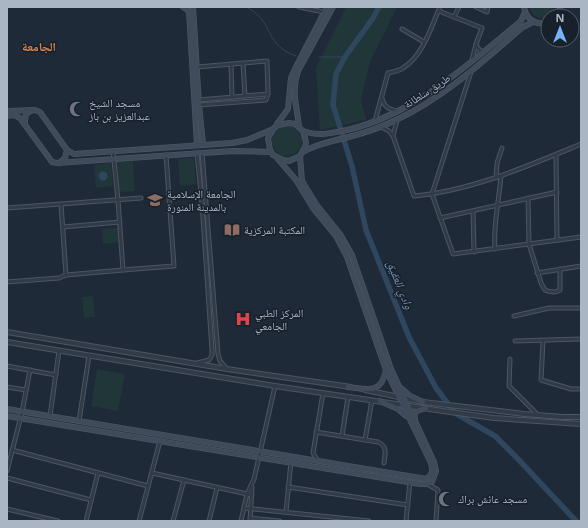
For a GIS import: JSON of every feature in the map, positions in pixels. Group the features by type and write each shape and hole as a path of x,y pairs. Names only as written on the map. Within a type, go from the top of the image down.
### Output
{"main road":[{"path":"183,7 188,10 197,145"},
{"path":"193,7 203,144"},
{"path":"7,409 426,479 431,476 433,470 431,463 408,405 395,378 352,255 340,234 316,204 302,181 302,154 306,142 301,129 294,90 298,71 327,14 327,7"},
{"path":"7,416 410,482 426,484 432,482 436,466 414,423 398,397 386,370 342,245 313,208 296,180 271,152 268,144 268,138 273,129 288,109 291,78 327,14 333,7"},
{"path":"525,9 528,17 533,22 540,24"},
{"name":"طريق سلطانة","path":"301,129 315,135 352,129 397,111 421,98 472,60 521,20 525,9"},
{"name":"طريق سلطانة","path":"302,154 314,146 369,131 397,120 424,106 460,80 523,27 533,22"},
{"path":"7,112 35,110 42,113 67,150 74,154 232,143 247,140 284,123 294,124 301,129"},
{"path":"25,124 25,117 28,112 35,110"},
{"path":"7,116 14,115 20,118 52,162 57,163 233,151 271,152"},
{"path":"185,146 186,154"},
{"path":"57,163 65,158 67,150"},
{"path":"95,152 96,160"},
{"path":"275,156 289,161 302,154"},
{"path":"348,387 370,389 378,387 383,381 386,370"},
{"path":"395,378 406,393 423,402"},
{"path":"380,401 401,411 414,423"},
{"path":"414,423 415,412 426,408"}],"street":[{"path":"299,7 327,14"},
{"path":"454,17 459,7"},
{"path":"476,7 487,12 488,7"},
{"path":"375,121 388,73 403,68 409,64 419,52 439,8 454,17 482,28 472,60"},
{"path":"402,29 424,42"},
{"path":"476,44 480,51 483,51"},
{"path":"197,67 267,61 268,94 266,100 199,102"},
{"path":"243,63 245,96"},
{"path":"231,64 232,97"},
{"path":"472,70 432,194 453,254 581,237"},
{"path":"460,80 465,83 466,88"},
{"path":"199,102 268,94"},
{"path":"382,96 384,105 387,108 397,111"},
{"path":"393,136 397,120"},
{"path":"381,126 386,128 393,136 414,196 432,194 496,178 581,144"},
{"path":"496,178 497,163 502,148"},
{"path":"112,151 118,200 123,270"},
{"path":"195,364 209,360 212,355 200,153"},
{"path":"200,153 218,358 227,369"},
{"path":"7,282 59,278 66,275 174,266 166,155"},
{"path":"556,155 557,240"},
{"path":"494,249 493,232 501,176"},
{"path":"440,218 557,192"},
{"path":"7,208 141,198"},
{"path":"528,198 528,244 540,283 545,290 550,292 558,291 561,286 560,270"},
{"path":"61,204 66,275"},
{"path":"473,211 474,252"},
{"path":"62,227 120,222"},
{"path":"538,273 581,266"},
{"path":"514,316 549,308 581,308"},
{"path":"7,332 195,364 348,387 423,402 524,414 581,417"},
{"path":"515,341 581,339"},
{"path":"543,341 541,380 571,389 581,389"},
{"path":"7,342 275,386 494,418 581,424"},
{"path":"212,342 217,342"},
{"path":"50,416 59,350"},
{"path":"79,421 89,356"},
{"path":"510,359 509,386 538,415"},
{"path":"7,366 56,375"},
{"path":"7,471 22,412 30,370"},
{"path":"275,386 261,452 252,485 250,520 280,521"},
{"path":"7,387 26,390"},
{"path":"318,461 313,453 323,393"},
{"path":"342,436 348,397"},
{"path":"365,440 372,400"},
{"path":"316,432 378,442 384,446 384,464"},
{"path":"139,521 160,441"},
{"path":"12,450 148,486"},
{"path":"286,512 290,462"},
{"path":"86,521 98,473"},
{"path":"152,473 252,495"},
{"path":"7,478 91,500"},
{"path":"173,521 184,480"},
{"path":"406,521 410,482"},
{"path":"426,484 438,490 436,521"},
{"path":"241,521 247,494 252,485"},
{"path":"288,487 408,505"},
{"path":"209,521 217,488"},
{"path":"244,508 369,521"},
{"path":"7,509 58,521"}],"green space":[{"path":"346,7 397,7 370,62 361,100 366,120 320,130 316,68"},
{"path":"530,7 555,7 540,8 540,18 535,16"},
{"path":"287,126 293,127 301,135 301,147 293,155 287,156 281,155 273,147 272,141 273,135 281,127"},
{"path":"194,158 196,184 180,186 178,159"},
{"path":"133,161 135,191 119,192 117,162"},
{"path":"111,163 113,186 96,188 94,165"},
{"path":"118,228 119,242 103,244 102,229"},
{"path":"93,296 95,317 84,318 82,297"},
{"path":"97,369 125,374 118,411 91,406"}],"water":[{"path":"101,172 105,172 107,176 105,180 101,180 99,178 99,174"}],"waterway":[{"path":"246,7 259,16 272,38 281,48 296,56"},
{"name":"وادي العقيق","path":"379,7 373,18 345,57 336,74 333,105 352,166 366,230 409,337 436,388 455,413 495,436 576,521"},
{"path":"319,57 345,57"}],"place":[{"name":"مسجد الشيخ عبدالعزيز بن باز","path":"77,109"},
{"name":"الجامعة الإسلامية بالمدينة المنورة","path":"155,200"},
{"name":"المكتبة المركزية","path":"232,230"},
{"name":"المركز الطبي الجامعي","path":"243,319"},
{"name":"مسجد عائش براك","path":"446,499"}],"district":[{"name":"الجامعة","path":"39,47"}]}
